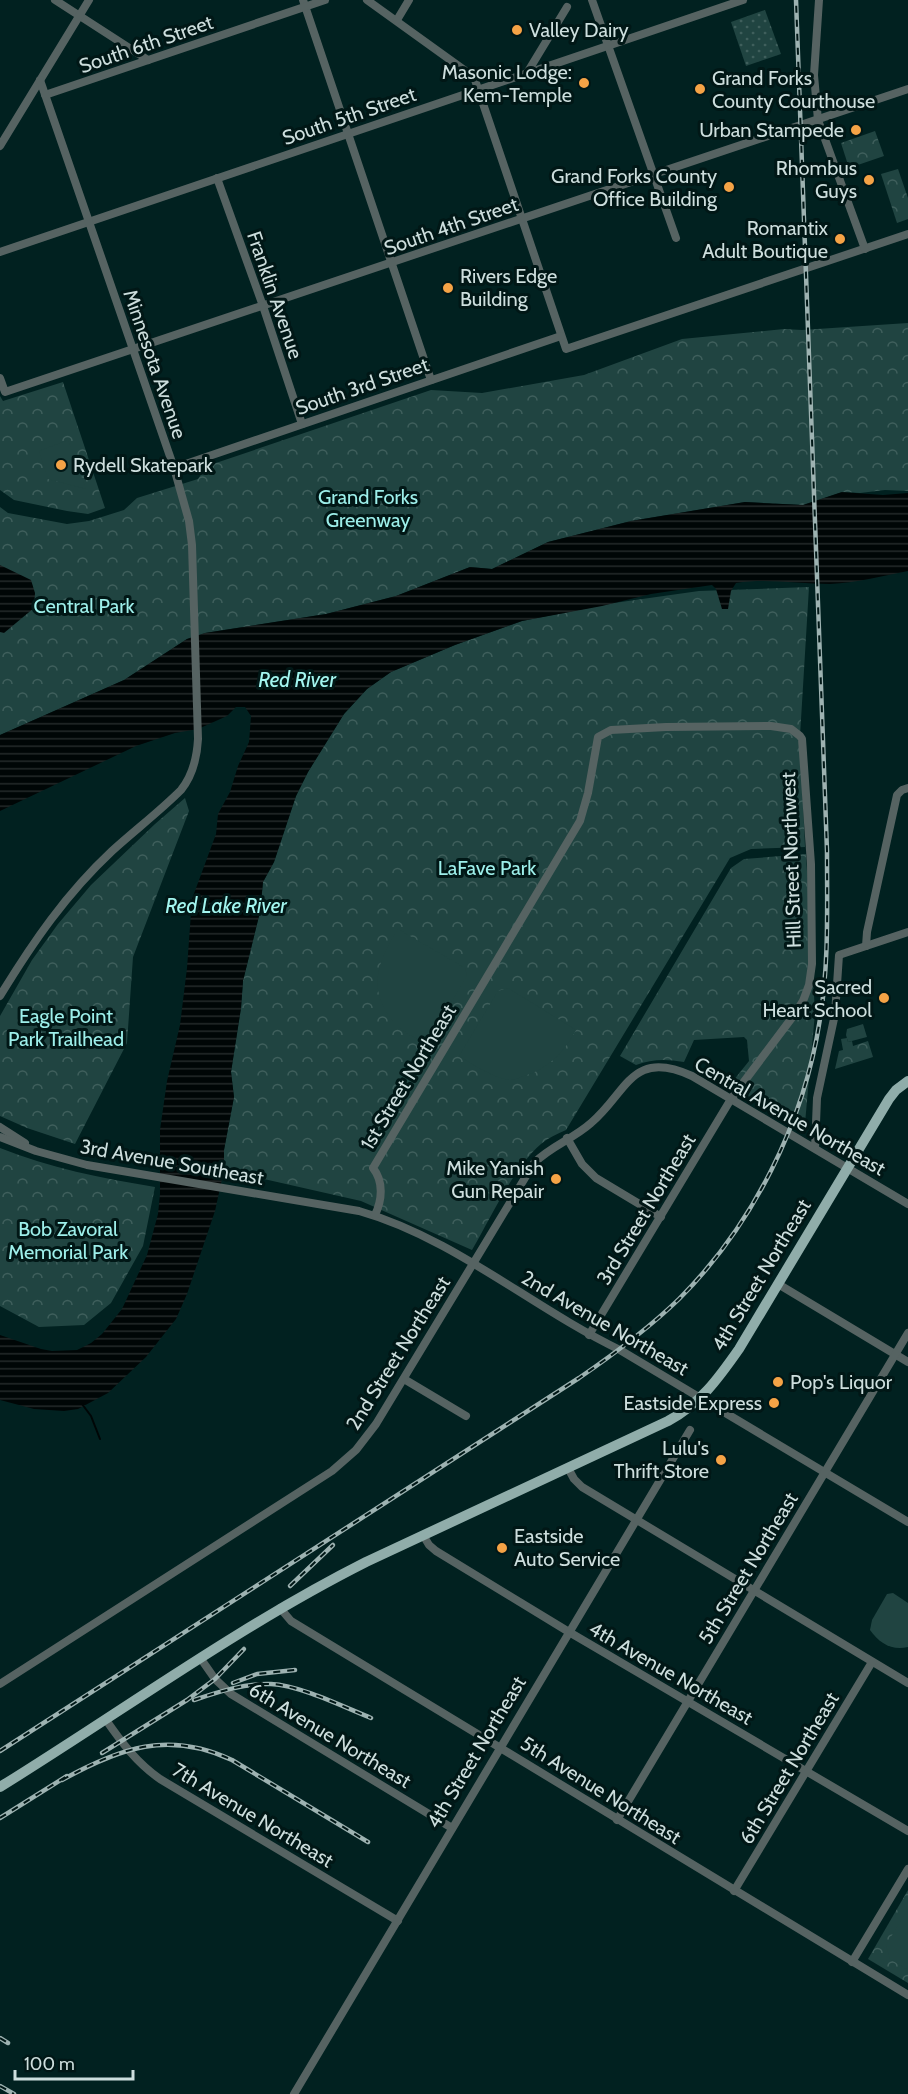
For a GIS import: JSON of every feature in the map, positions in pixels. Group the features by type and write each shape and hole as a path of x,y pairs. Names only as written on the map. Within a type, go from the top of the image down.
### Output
{"main road":[{"name":"4th Street Northeast","path":"0,1787 280,1608 317,1587 668,1421 691,1407 702,1398 739,1349 889,1099 908,1081"}],"street":[{"path":"55,0 148,60"},
{"path":"0,146 89,0"},
{"name":"South 6th Street","path":"45,95 305,4 325,0"},
{"path":"367,0 474,77 566,349 908,234"},
{"path":"397,20 409,0"},
{"path":"592,0 676,238"},
{"name":"South 5th Street","path":"0,252 742,0"},
{"path":"819,0 814,75 818,120 865,249"},
{"path":"305,4 431,380"},
{"path":"527,73 567,7"},
{"name":"Minnesota Avenue","path":"0,996 56,912 111,852 154,815 188,781 197,756 198,739 192,544 189,521 174,468 40,80"},
{"name":"South 4th Street","path":"0,378 5,392 908,89"},
{"name":"Franklin Avenue","path":"217,178 302,424"},
{"name":"South 3rd Street","path":"174,468 561,336"},
{"name":"Hill Street Northwest","path":"496,960 580,821 588,793 598,737 611,730 666,727 771,726 791,729 802,739 811,864 812,964 809,985 794,1015 731,1099"},
{"path":"866,946 867,932 897,795 908,788"},
{"path":"815,1149 817,1098 835,1014 839,956 908,932"},
{"name":"1st Street Northeast","path":"375,1215 379,1207 381,1190 378,1175 373,1168 496,960"},
{"name":"Central Avenue Northeast","path":"652,1069 681,1071 908,1204"},
{"name":"2nd Street Northeast","path":"0,1684 346,1460 368,1437 534,1163 546,1152 596,1118 631,1077 652,1069"},
{"name":"3rd Street Northeast","path":"589,1335 731,1099"},
{"path":"0,1127 36,1151"},
{"name":"3rd Avenue Southeast","path":"0,1137 36,1151 87,1165 340,1208"},
{"path":"567,1138 582,1164 596,1178 661,1217"},
{"name":"2nd Avenue Northeast","path":"340,1208 375,1215 421,1234 589,1335 620,1350 702,1398 908,1522"},
{"path":"778,1284 908,1362"},
{"name":"5th Street Northeast","path":"617,1820 908,1333"},
{"path":"404,1379 466,1416"},
{"name":"4th Street Northeast","path":"294,2094 690,1430"},
{"path":"568,1468 582,1487 908,1683"},
{"name":"4th Avenue Northeast","path":"423,1535 436,1551 569,1632 908,1831"},
{"name":"5th Avenue Northeast","path":"280,1608 291,1621 501,1746 617,1820 908,1995"},
{"name":"6th Avenue Northeast","path":"201,1659 215,1679 231,1694 452,1828"},
{"name":"6th Street Northeast","path":"734,1891 872,1662"},
{"name":"7th Avenue Northeast","path":"106,1720 127,1750 147,1770 160,1779 398,1921"},
{"path":"852,1962 908,1869"}],"green space":[{"path":"765,10 781,54 746,66 731,22"},
{"path":"875,131 884,156 849,168 841,143"},
{"path":"898,169 908,198 908,219 897,223 881,174"},
{"name":"Grand Forks Greenway","path":"908,323 908,491 842,492 803,505 745,502 631,521 548,542 492,569 470,567 396,596 326,614 205,633 187,639 124,680 0,735 0,507 8,513 67,524 89,521 124,510 137,498 198,479 207,466 431,390 482,393 584,375 682,339 784,329 802,330"},
{"path":"63,382 105,508 88,514 14,500 0,490 0,396 3,401"},
{"name":"Rydell Skatepark","path":"68,440 86,489 48,479 39,451"},
{"name":"LaFave Park","path":"809,587 800,736 805,847 751,849 730,858 566,1130 541,1144 521,1166 472,1250 361,1201 224,1170 224,1150 234,1097 231,1072 243,981 260,912 263,882 274,862 296,796 308,772 344,714 367,689 391,672 455,645 522,621 614,603 699,591"},
{"name":"Eagle Point Park Trailhead","path":"185,798 189,811 133,957 127,1043 75,1144 0,1116 0,1016 32,960 58,924 91,885"},
{"path":"806,854 815,1013 804,1134 729,1086 749,1061 747,1040 744,1037 694,1040 684,1062 659,1060 636,1065 620,1056 731,868 744,859"},
{"path":"398,929 465,968 467,976 427,1042 408,1034 396,1024 384,1008 380,997 378,974 385,952"},
{"path":"508,988 576,1030 567,1045 548,1064 533,1073 511,1080 491,1074 459,1056 498,991"},
{"path":"863,1024 867,1037 848,1042 847,1029"},
{"path":"847,1038 848,1042 852,1041 853,1046 868,1041 873,1057 835,1069 839,1051 843,1050 841,1039"},
{"name":"Bob Zavoral Memorial Park","path":"0,1148 76,1172 155,1187 143,1246 111,1303 84,1325 39,1327 0,1306"},
{"path":"893,1593 908,1603 908,1647 897,1648 886,1645 870,1630 872,1620 887,1594"},
{"path":"908,1890 908,1983 868,1959"},
{"path":"908,1909 908,1970 890,1959 886,1945"}],"water":[{"name":"Red River","path":"842,492 883,495 908,493 908,571 830,584 759,581 736,583 731,591 728,609 722,609 716,589 712,585 651,594 522,621 455,645 391,672 367,689 344,714 308,772 296,796 274,862 263,882 260,912 243,981 231,1072 234,1097 224,1150 224,1170 215,1211 187,1294 176,1319 146,1357 108,1393 78,1409 64,1411 34,1409 0,1400 0,1335 52,1351 77,1350 91,1343 102,1334 122,1309 147,1255 158,1214 160,1130 167,1081 180,1025 192,899 216,834 218,814 230,792 249,742 251,716 245,707 236,707 227,716 198,729 175,733 136,746 0,811 0,735 124,680 187,639 205,633 326,614 396,596 470,567 492,569 548,542 631,521 745,502 803,505"},
{"path":"0,565 31,580 35,593 34,608 4,633 0,632"}],"waterway":[{"path":"82,1404 91,1416 100,1439"}],"railway":[{"path":"0,1751 579,1378 630,1341 679,1299 730,1239 752,1205 788,1134 802,1096 820,1019 825,977 827,914 827,851 796,0"},
{"path":"290,1586 333,1545"},
{"path":"102,1753 187,1700 215,1679 244,1649"},
{"path":"233,1683 257,1674 295,1670"},
{"path":"194,1700 242,1687 261,1684 282,1685 308,1692 371,1718"},
{"path":"62,1780 104,1759 124,1752 165,1745 187,1746 232,1760 368,1842"},
{"path":"0,1818 67,1776"},
{"path":"0,2038 8,2043"},
{"path":"0,2086 14,2094"}],"place":[{"name":"Valley Dairy","path":"517,30"},
{"name":"Masonic Lodge: Kem-Temple","path":"584,83"},
{"name":"Grand Forks County Courthouse","path":"700,89"},
{"name":"Urban Stampede","path":"856,130"},
{"name":"Rhombus Guys","path":"869,180"},
{"name":"Grand Forks County Office Building","path":"729,187"},
{"name":"Romantix Adult Boutique","path":"840,239"},
{"name":"Rivers Edge Building","path":"448,288"},
{"name":"Rydell Skatepark","path":"61,465"},
{"name":"Sacred Heart School","path":"884,998"},
{"name":"Mike Yanish Gun Repair","path":"556,1179"},
{"name":"Pop's Liquor","path":"778,1382"},
{"name":"Eastside Express","path":"774,1403"},
{"name":"Lulu's Thrift Store","path":"721,1460"},
{"name":"Eastside Auto Service","path":"502,1548"}],"park label":[{"name":"Central Park","path":"84,606"}],"water label":[{"name":"Red Lake River","path":"226,905"}]}
